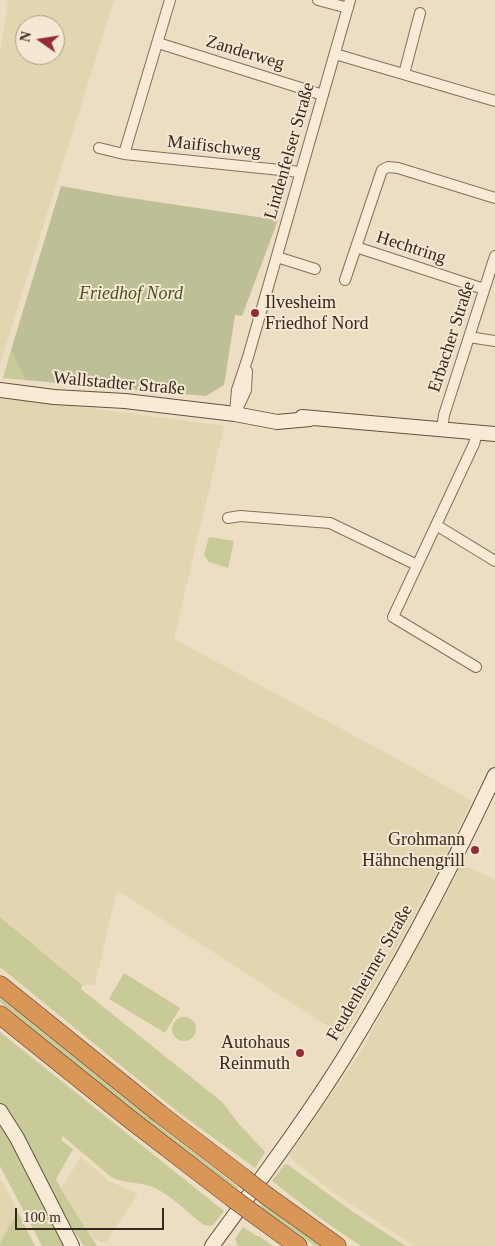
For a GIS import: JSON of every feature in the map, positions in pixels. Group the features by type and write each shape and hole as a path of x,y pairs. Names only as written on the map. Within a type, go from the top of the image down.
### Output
{"highway":[{"path":"0,985 152,1108 252,1179 267,1196 337,1246"},
{"path":"0,1014 131,1120 298,1246"}],"main road":[{"name":"Wallstadter Straße","path":"0,390 54,397 125,401 235,414 278,412 310,419 495,434"},
{"name":"Feudenheimer Straße","path":"212,1246 252,1179 330,1080 381,996 455,859 495,775"},
{"path":"0,1111 17,1138 72,1246"},
{"path":"64,1228 78,1246"}],"street":[{"path":"124,154 170,0"},
{"path":"318,0 349,4"},
{"name":"Lindenfelser Straße","path":"235,414 246,390 248,358 349,4"},
{"path":"404,74 420,12"},
{"name":"Zanderweg","path":"158,43 323,95"},
{"path":"335,54 495,101"},
{"name":"Maifischweg","path":"99,148 124,154 300,172"},
{"name":"Hechtring","path":"345,280 382,170 388,167 398,168 495,198"},
{"name":"Hechtring","path":"356,247 484,290"},
{"name":"Erbacher Straße","path":"442,429 444,415 495,256"},
{"path":"277,257 315,269"},
{"path":"469,337 495,341"},
{"path":"476,667 393,617 474,444 477,433"},
{"path":"228,518 240,516 330,523 417,565"},
{"path":"436,525 495,561"}],"shaded area":[{"path":"8,0 114,0 0,364 0,53"},
{"path":"0,396 224,426 174,639 472,801 431,884 387,965 343,1036 117,890 95,985 82,985 0,917"},
{"path":"461,866 468,867 495,880 495,1246 414,1246 334,1193 297,1164 289,1155 360,1053"},
{"path":"81,1157 109,1181 137,1193 106,1242 93,1238 61,1189"},
{"path":"0,1178 18,1212 0,1243"}],"green space":[{"name":"Friedhof Nord","path":"61,186 278,220 242,316 235,315 224,385 206,396 25,380 11,350"},
{"path":"11,350 25,380 3,378"},
{"path":"209,537 234,541 228,568 209,562 204,555"},
{"path":"0,917 82,985 81,989 222,1102 265,1152 255,1168 178,1112 0,967"},
{"path":"124,973 180,1008 165,1033 109,999"},
{"path":"0,998 238,1187 237,1190 126,1105 7,1008 0,1002"},
{"path":"179,1017 189,1017 196,1024 196,1034 189,1041 179,1041 172,1034 172,1024"},
{"path":"0,1032 224,1211 213,1225 204,1225 157,1189 111,1177 63,1136 61,1140 73,1149 56,1179 97,1246 84,1246 66,1218 17,1127 0,1102"},
{"path":"0,1120 66,1246 42,1246 0,1166"},
{"path":"287,1164 353,1212 406,1246 361,1246 324,1221 272,1181 284,1165"},
{"path":"262,1204 321,1246 315,1246 260,1207"},
{"path":"18,1212 35,1246 0,1246 0,1243"},
{"path":"243,1227 273,1246 238,1246 235,1239"}],"place":[{"name":"Ilvesheim Friedhof Nord","path":"255,313"},
{"name":"Grohmann Hähnchengrill","path":"475,850"},
{"name":"Autohaus Reinmuth","path":"300,1053"}]}
